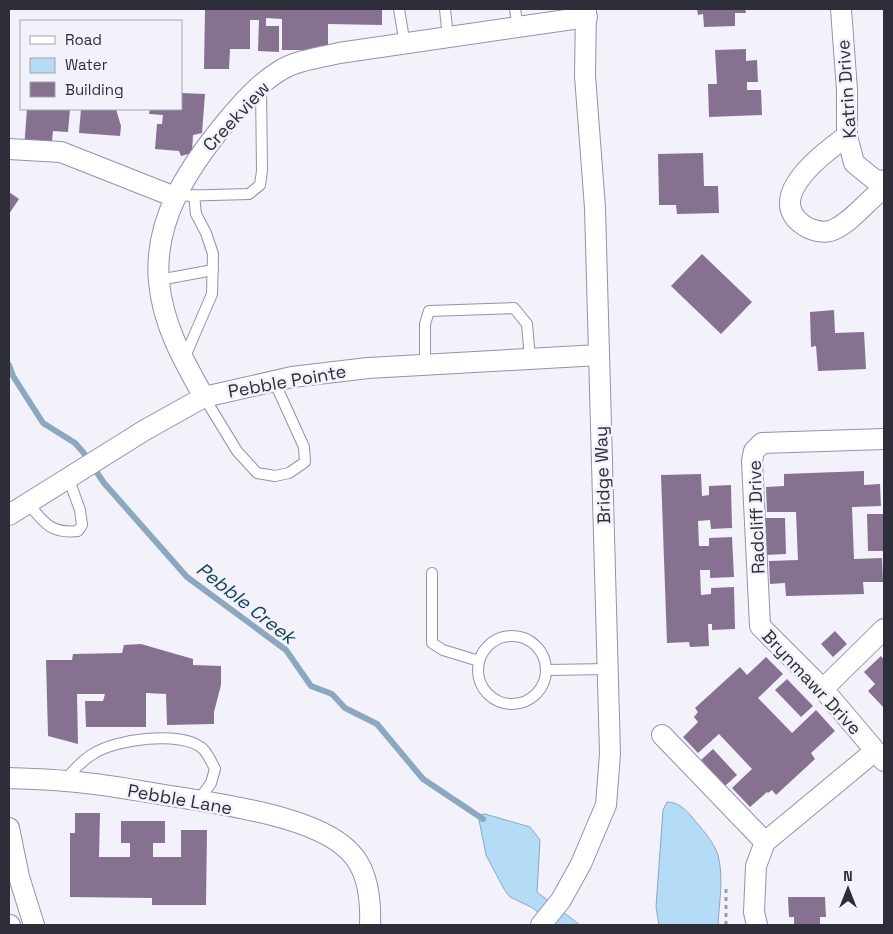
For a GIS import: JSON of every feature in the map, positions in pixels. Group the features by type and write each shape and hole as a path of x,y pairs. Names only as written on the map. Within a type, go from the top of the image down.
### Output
{"street":[{"name":"Katrin Drive","path":"841,9 847,90 847,136 854,163 875,180 884,181"},
{"name":"Creekview","path":"204,397 173,341 164,314 159,280 159,251 164,228 185,196 202,150 237,109 262,84 281,70 298,62 339,53 448,38 516,18 586,13"},
{"name":"Bridge Way","path":"541,925 561,900 581,864 606,805 610,754 595,208 585,76 586,13"},
{"path":"847,136 822,153 808,166 796,183 791,201 792,213 801,224 817,232 831,231 849,219 884,188"},
{"path":"9,149 61,152 185,196"},
{"name":"Pebble Pointe","path":"9,515 122,444 204,397 274,381 368,368 599,355"},
{"name":"Radcliff Drive","path":"760,626 752,461 754,451 762,443 884,439"},
{"name":"Brynmawr Drive","path":"760,626 823,689 880,756"},
{"path":"823,689 884,629"},
{"path":"662,735 765,842"},
{"path":"757,925 754,912 756,866 765,842 880,756"},
{"name":"Pebble Lane","path":"9,778 64,780 198,801 277,817 305,826 336,840 345,847 361,868 368,887 370,925"},
{"path":"9,828 19,877 34,925"}],"lane":[{"path":"399,9 405,45"},
{"path":"445,9 448,38"},
{"path":"183,360 212,294 213,270 213,254 206,233 185,196 249,194 260,185 262,171 262,84"},
{"path":"159,280 213,270"},
{"path":"425,365 425,324 428,311 514,308 527,324 530,359"},
{"path":"204,397 237,451 257,473 275,476 289,473 305,462 304,447 274,381"},
{"path":"28,503 45,524 63,532 78,531 82,525 80,510 68,477"},
{"path":"432,573 432,643 443,650 479,661"},
{"path":"517,637 532,642 540,650 545,659 547,670 545,682 539,692 530,700 519,704 507,704 496,701 486,693 479,677 479,661 491,643 500,638 517,637"},
{"path":"547,670 608,669"},
{"path":"64,780 93,753 112,746 146,739 170,739 191,742 204,750 215,769 211,783 198,801"}],"path":[{"path":"726,890 726,925"}],"water":[{"path":"667,802 681,806 687,811 714,845 720,863 721,881 718,925 659,925 656,907 663,810"},
{"path":"485,814 530,827 540,840 537,892 580,925 552,925 533,908 510,897 486,855 478,815"}],"building":[{"path":"205,9 382,9 382,25 328,24 328,50 282,50 282,19 266,18 266,26 279,26 279,52 258,51 259,20 250,20 250,49 230,49 229,69 204,69"},
{"path":"697,9 745,9 746,13 735,13 735,26 704,27 703,14 698,15"},
{"path":"746,49 746,61 757,60 758,82 747,82 747,90 761,90 762,115 709,117 708,84 717,84 715,50"},
{"path":"182,93 205,94 202,133 193,135 192,153 181,156 179,151 155,149 157,124 162,124 163,115 149,114 150,110 182,110"},
{"path":"27,110 70,110 68,132 53,131 51,151 24,149"},
{"path":"81,110 116,110 121,126 120,136 79,133"},
{"path":"703,153 704,186 718,186 719,213 677,214 676,205 659,205 658,154"},
{"path":"9,192 19,199 9,214"},
{"path":"702,254 752,302 721,334 671,286"},
{"path":"834,310 835,333 864,332 866,369 818,371 816,346 811,347 810,312"},
{"path":"864,471 864,485 880,484 881,506 852,507 854,559 882,558 883,582 863,582 864,594 786,596 785,583 770,584 769,561 798,560 796,512 767,512 766,487 784,486 784,474"},
{"path":"701,474 702,496 709,495 709,486 731,485 732,528 711,529 710,520 698,521 699,546 709,546 709,538 732,537 734,577 710,578 710,570 700,570 701,595 711,594 711,588 734,587 735,629 712,630 712,624 708,624 709,646 690,647 689,642 667,643 661,475"},
{"path":"867,514 884,514 884,551 868,551"},
{"path":"764,518 785,518 786,554 765,555"},
{"path":"835,631 847,644 833,657 821,644"},
{"path":"141,644 193,659 193,665 221,666 221,685 214,712 214,724 167,725 166,694 146,693 146,727 86,727 85,701 103,701 105,694 77,694 78,744 48,736 46,660 72,660 73,654 122,653 124,645"},
{"path":"881,656 884,660 884,708 868,691 875,684 864,672"},
{"path":"766,657 783,674 758,698 792,733 816,710 835,731 811,753 815,759 776,795 772,790 767,792 750,807 732,788 752,769 719,734 698,753 683,737 698,722 694,717 698,712 695,708 740,667 747,675"},
{"path":"787,679 813,706 801,717 775,690"},
{"path":"713,749 737,775 725,786 701,760"},
{"path":"75,813 100,813 99,857 130,857 130,843 121,843 121,821 165,821 165,843 153,843 153,857 181,857 181,830 207,830 206,905 152,905 152,898 70,897 70,833 75,833"},
{"path":"788,897 825,897 826,917 820,917 820,925 794,925 794,917 789,917"}],"waterway":[{"name":"Pebble Creek","path":"9,365 13,376 43,423 75,443 104,483 187,577 286,650 311,686 332,694 345,708 377,724 423,779 483,819"}]}
